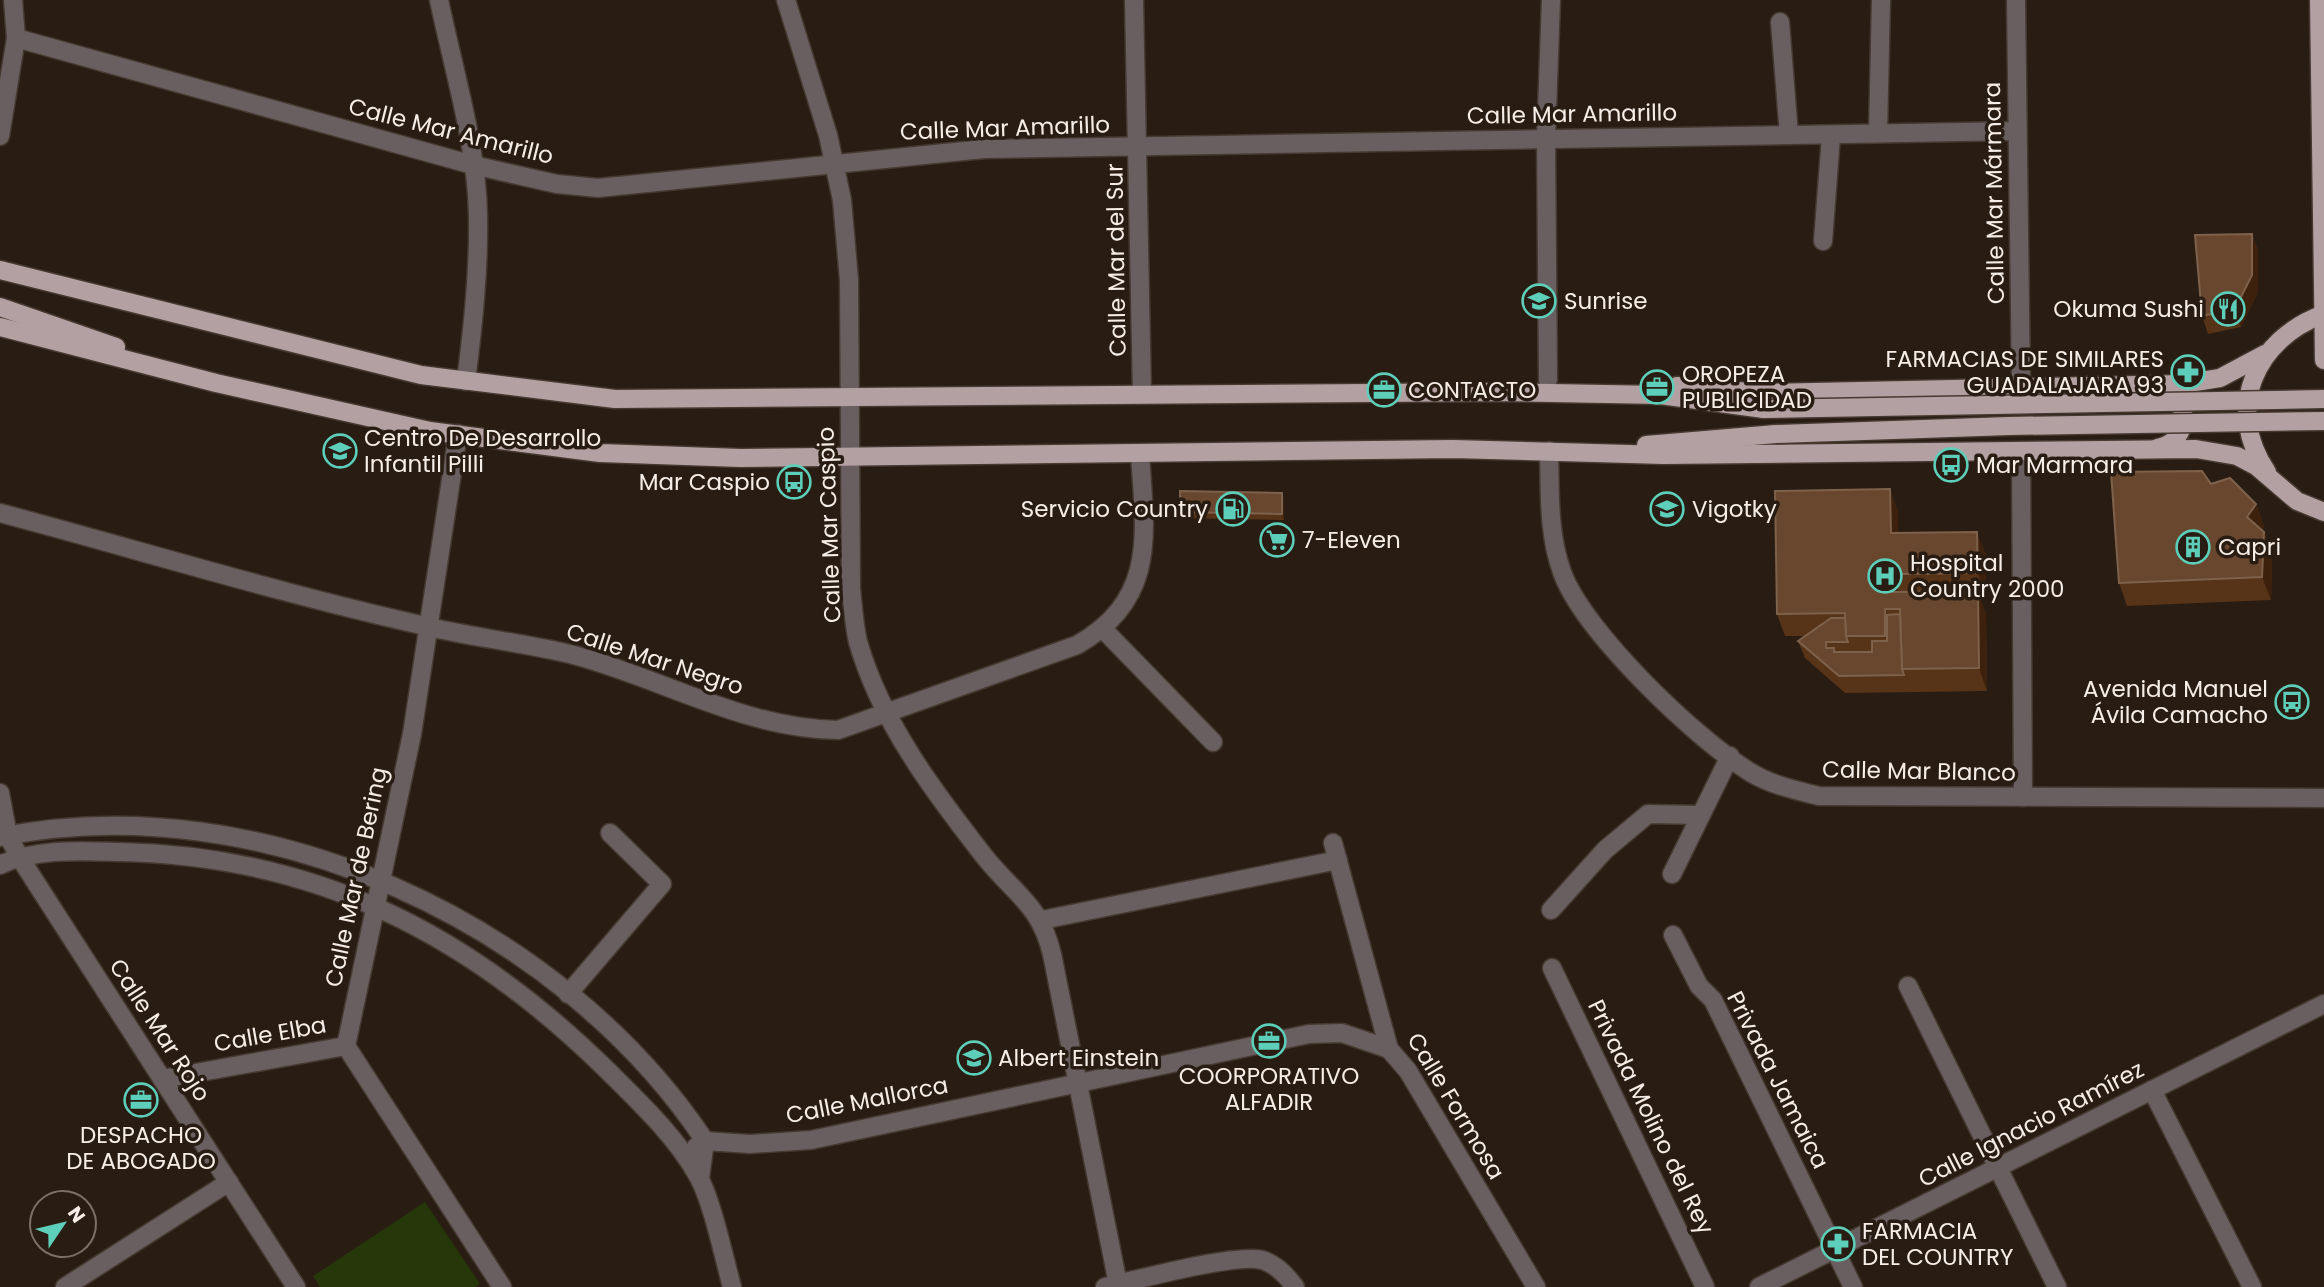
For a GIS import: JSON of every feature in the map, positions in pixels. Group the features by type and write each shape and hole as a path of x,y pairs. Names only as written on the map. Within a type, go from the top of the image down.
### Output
{"main road":[{"path":"2319,0 2324,360"},
{"path":"0,270 421,375 615,399 1504,391 1660,395 1764,409 2324,399"},
{"path":"0,307 216,383"},
{"path":"2273,481 2258,458 2249,432 2247,405 2253,378 2265,354 2281,336 2301,322 2324,314"},
{"path":"0,327 216,383 430,431 600,453 741,458 849,458 1453,449 1601,451 1664,455 2196,449 2237,456 2297,501 2324,512"},
{"path":"2150,385 2183,384 2220,378 2265,354"},
{"path":"1504,391 1520,382 1548,380 1617,381 1762,393 2159,385 2174,394 2183,408 2184,417 2175,440 2153,449"},
{"path":"1601,451 1719,436 1776,433 2023,425 2324,421"}],"street":[{"path":"0,136 16,38 13,0"},
{"path":"439,0 473,165 478,214 474,311 466,381"},
{"name":"Calle Mar Caspio","path":"786,0 834,162 842,200 849,280 851,589 858,640 888,714 908,750 984,856 1042,920 1052,954 1112,1286"},
{"name":"Calle Mar del Sur","path":"1134,0 1142,394"},
{"path":"1548,380 1546,138 1551,0"},
{"path":"1878,133 1881,0"},
{"name":"Calle Mar Mármara","path":"2016,0 2021,386"},
{"path":"1780,22 1790,135"},
{"name":"Calle Mar Amarillo","path":"16,38 473,165 557,184 598,188 834,162 984,149 2017,131"},
{"path":"1822,241 1831,136"},
{"name":"Calle Mar de Bering","path":"346,1046 381,881 429,627 458,434"},
{"name":"Calle Mar Blanco","path":"1549,451 1551,516 1562,573 1597,631 1671,710 1749,771 1782,788 1819,796 2324,798"},
{"path":"2021,451 2024,797"},
{"name":"Calle Mar Negro","path":"0,513 429,627 570,654 643,677 771,724 803,729 838,730 1077,645 1102,628 1134,584 1144,559 1140,454"},
{"path":"1102,628 1213,742"},
{"path":"1672,874 1730,756"},
{"name":"Calle Mar Rojo","path":"0,793 4,836 296,1287"},
{"path":"1551,910 1605,850 1648,814 1701,815"},
{"path":"4,836 94,826 168,829 241,838 303,854 381,881 453,915 502,946 568,994 658,1079 705,1142 700,1178"},
{"path":"568,994 662,884 610,833"},
{"path":"0,865 20,858 95,851 167,853 298,879 375,906 425,929 491,970 556,1020 663,1128 700,1178 732,1287"},
{"name":"Calle Formosa","path":"1042,920 1335,851 1389,1049 1408,1071 1536,1287"},
{"name":"Privada Jamaica","path":"1673,934 1699,986 1713,1000 1853,1287"},
{"name":"Privada Molino del Rey","path":"1552,968 1705,1287"},
{"path":"1908,986 2057,1287"},
{"name":"Calle Ignacio Ramírez","path":"1759,1287 2324,1004"},
{"name":"Calle Mallorca","path":"705,1142 750,1144 811,1140 1309,1034 1342,1033 1389,1049"},
{"path":"346,1046 502,1287"},
{"name":"Calle Elba","path":"162,1079 346,1046"},
{"path":"2152,1090 2252,1287"},
{"path":"684,1153 705,1142"},
{"path":"65,1287 229,1182"},
{"path":"1112,1286 1210,1264 1261,1259 1287,1274 1295,1287"}],"green space":[{"path":"425,1202 480,1284 475,1287 320,1287 313,1276"}],"building":[{"name":"Okuma Sushi","path":"2252,234 2252,275 2235,309 2202,316 2195,235"},
{"name":"Capri","path":"2202,471 2211,484 2230,478 2256,504 2247,517 2264,532 2262,577 2119,583 2111,472"},
{"name":"Hospital Country 2000","path":"1890,489 1891,533 1977,532 1978,573 1892,574 1893,592 1978,591 1979,668 1902,669 1900,609 1885,609 1885,636 1846,636 1845,613 1777,614 1775,491"},
{"name":"Servicio Country","path":"1180,491 1282,493 1282,514 1180,512"},
{"path":"1900,614 1904,675 1839,676 1798,641 1831,618 1845,618 1848,642 1826,642 1826,648 1834,648 1834,652 1872,652 1872,641 1887,641 1887,615"}],"place":[{"name":"Sunrise","path":"1539,301"},
{"name":"Okuma Sushi","path":"2228,309"},
{"name":"FARMACIAS DE SIMILARES GUADALAJARA 93","path":"2188,372"},
{"name":"OROPEZA PUBLICIDAD","path":"1657,387"},
{"name":"CONTACTO","path":"1384,390"},
{"name":"Centro De Desarrollo Infantil Pilli","path":"340,451"},
{"name":"Mar Marmara","path":"1951,465"},
{"name":"Mar Caspio","path":"794,482"},
{"name":"Servicio Country","path":"1233,509"},
{"name":"Vigotky","path":"1667,509"},
{"name":"7-Eleven","path":"1277,540"},
{"name":"Capri","path":"2193,547"},
{"name":"Hospital Country 2000","path":"1885,576"},
{"name":"Avenida Manuel Ávila Camacho","path":"2292,702"},
{"name":"COORPORATIVO ALFADIR","path":"1269,1041"},
{"name":"Albert Einstein","path":"974,1058"},
{"name":"DESPACHO DE ABOGADO","path":"141,1100"},
{"name":"FARMACIA DEL COUNTRY","path":"1838,1244"}]}
